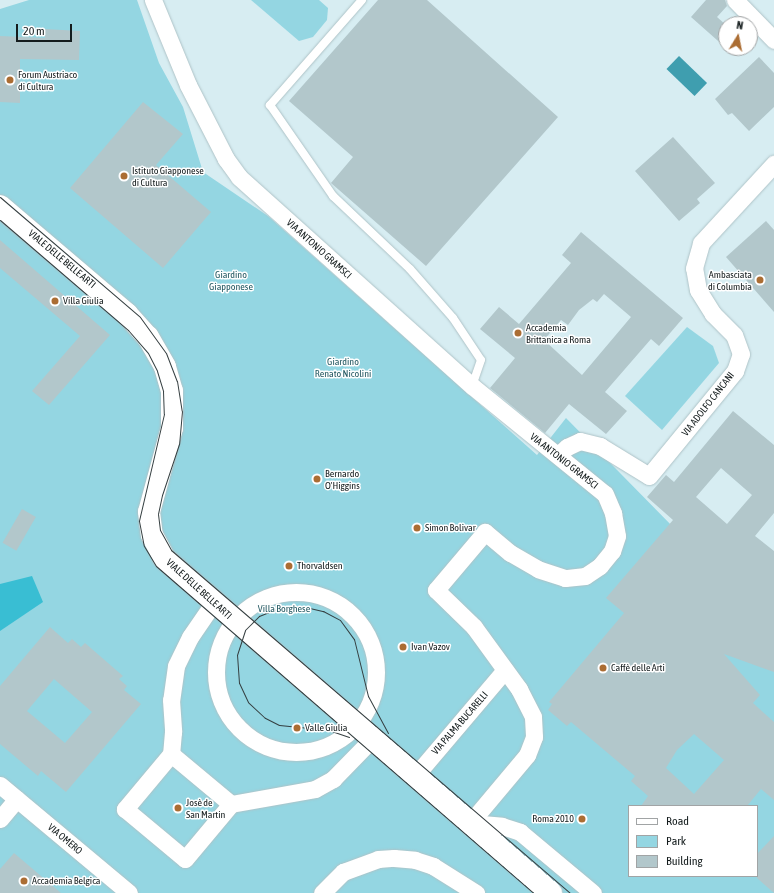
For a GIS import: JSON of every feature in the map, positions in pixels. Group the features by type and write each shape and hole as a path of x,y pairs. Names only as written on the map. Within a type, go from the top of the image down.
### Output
{"street":[{"name":"VIA ANTONIO GRAMSCI","path":"153,0 188,85 234,172 259,197 472,386 605,494 613,513 616,536 612,551 600,566 585,576 565,578 538,569 510,553 485,532 436,590 474,627 506,670 533,717 534,737 522,762 470,823"},
{"path":"735,0 774,40"},
{"name":"VIA ADOLFO CANCANI","path":"558,455 567,447 580,441 600,446 649,476 731,377 740,354 734,335 713,314 698,290 694,268 701,243 774,164"},
{"name":"VIALE DELLE BELLE ARTI","path":"0,206 127,314 142,330 161,358 171,383 173,411 170,439 149,508 150,528 164,558 372,740 470,823 544,891"},
{"path":"290,592 316,594 339,604 349,612 368,636 376,667 374,688 370,702 356,725 325,747 301,752 275,750 243,732 224,708 216,678 218,653 224,636 234,620 254,603 277,594 290,592"},
{"path":"214,602 190,637 176,666 171,695 171,754 125,809 185,859 231,804 315,789 333,779 372,740"},
{"name":"VIA PALMA BUCARELLI","path":"415,776 506,670"},
{"path":"171,754 231,804"},
{"name":"VIA OMERO","path":"0,785 129,893"},
{"path":"0,819 16,799"},
{"path":"470,823 508,828 525,836 593,893"},
{"path":"322,893 343,872 378,859 394,858 415,860 433,866 476,893"}],"lane":[{"path":"362,0 270,105 333,196 410,269 453,318 481,360 472,386"}],"green space":[{"name":"Villa Borghese","path":"29,0 137,0 159,63 183,107 203,172 268,216 537,455 566,418 676,530 774,608 774,893 0,893 0,9"},
{"path":"251,0 319,0 328,8 327,20 313,37 299,41"},
{"path":"687,327 713,346 719,363 662,430 625,396"}],"shaded area":[{"path":"679,56 707,83 695,96 666,69"},
{"path":"32,576 43,602 0,631 0,584"}],"building":[{"path":"378,0 427,0 558,117 426,266 331,183 353,157 289,101"},
{"path":"706,0 725,0 727,6 717,17 718,41 691,17"},
{"name":"Forum Austriaco di Cultura","path":"45,29 80,31 79,60 20,59 20,103 0,102 0,36 45,38"},
{"path":"759,57 774,73 774,107 749,131 732,113 728,115 715,99"},
{"name":"Istituto Giapponese di Cultura","path":"143,102 183,134 156,165 211,212 163,268 70,188"},
{"path":"673,137 715,183 697,199 700,203 679,221 635,171"},
{"name":"Ambasciata di Columbia","path":"766,221 774,230 774,312 726,257"},
{"name":"Accademia Brittanica a Roma","path":"581,232 683,318 659,346 651,339 605,392 627,411 606,434 569,404 545,433 490,388 515,358 480,329 499,307 519,324 571,263 562,255","holes":["604,294 631,317 582,375 544,340 561,320 568,325 579,310 593,299 597,302"]},
{"name":"Villa Giulia","path":"0,240 110,335 49,405 32,391 80,336 0,268"},
{"path":"733,411 774,445 774,513 755,536 774,551 774,672 724,654 760,695 753,703 774,722 774,800 761,789 748,805 642,805 648,796 631,781 635,776 571,722 567,726 548,710 552,704 549,702 624,613 606,598 673,520 647,497 666,475 674,482","holes":["721,468 752,495 727,524 696,497","694,734 724,760 694,794 666,768 677,750"]},
{"path":"22,509 36,517 16,551 3,543"},
{"path":"50,627 68,643 72,639 81,647 85,643 123,676 119,679 127,686 124,690 141,704 66,792 41,771 38,776 0,744 0,686","holes":["54,679 92,712 65,743 27,711"]},
{"path":"774,836 774,893 757,878 758,853"},
{"name":"Accademia Belgica","path":"14,853 61,893 0,893 0,869"}],"tram line":[{"path":"0,197 140,317 166,353 177,381 182,411 179,444 162,495 158,514 160,530 171,550 570,893"},
{"path":"0,220 128,330 148,353 157,371 163,391 164,414 139,521 144,546 156,566 534,893"},
{"path":"349,737 329,730 279,725 265,718 248,702 239,683 237,655 245,630 259,616 281,607 301,606 323,611 340,620 354,639 368,696 388,733"}],"place":[{"name":"Forum Austriaco di Cultura","path":"10,80"},
{"name":"Istituto Giapponese di Cultura","path":"124,176"},
{"name":"Ambasciata di Columbia","path":"760,280"},
{"name":"Villa Giulia","path":"55,301"},
{"name":"Accademia Brittanica a Roma","path":"518,333"},
{"name":"Bernardo O'Higgins","path":"317,479"},
{"name":"Simon Bolivar","path":"417,528"},
{"name":"Thorvaldsen","path":"289,566"},
{"name":"Ivan Vazov","path":"403,647"},
{"name":"Caffè delle Arti","path":"603,668"},
{"name":"Valle Giulia","path":"297,728"},
{"name":"Josè de San Martin","path":"178,808"},
{"name":"Roma 2010","path":"582,819"},
{"name":"Accademia Belgica","path":"24,881"}],"park label":[{"name":"Giardino Giapponese","path":"231,280"},
{"name":"Giardino Renato Nicolini","path":"343,366"}]}
